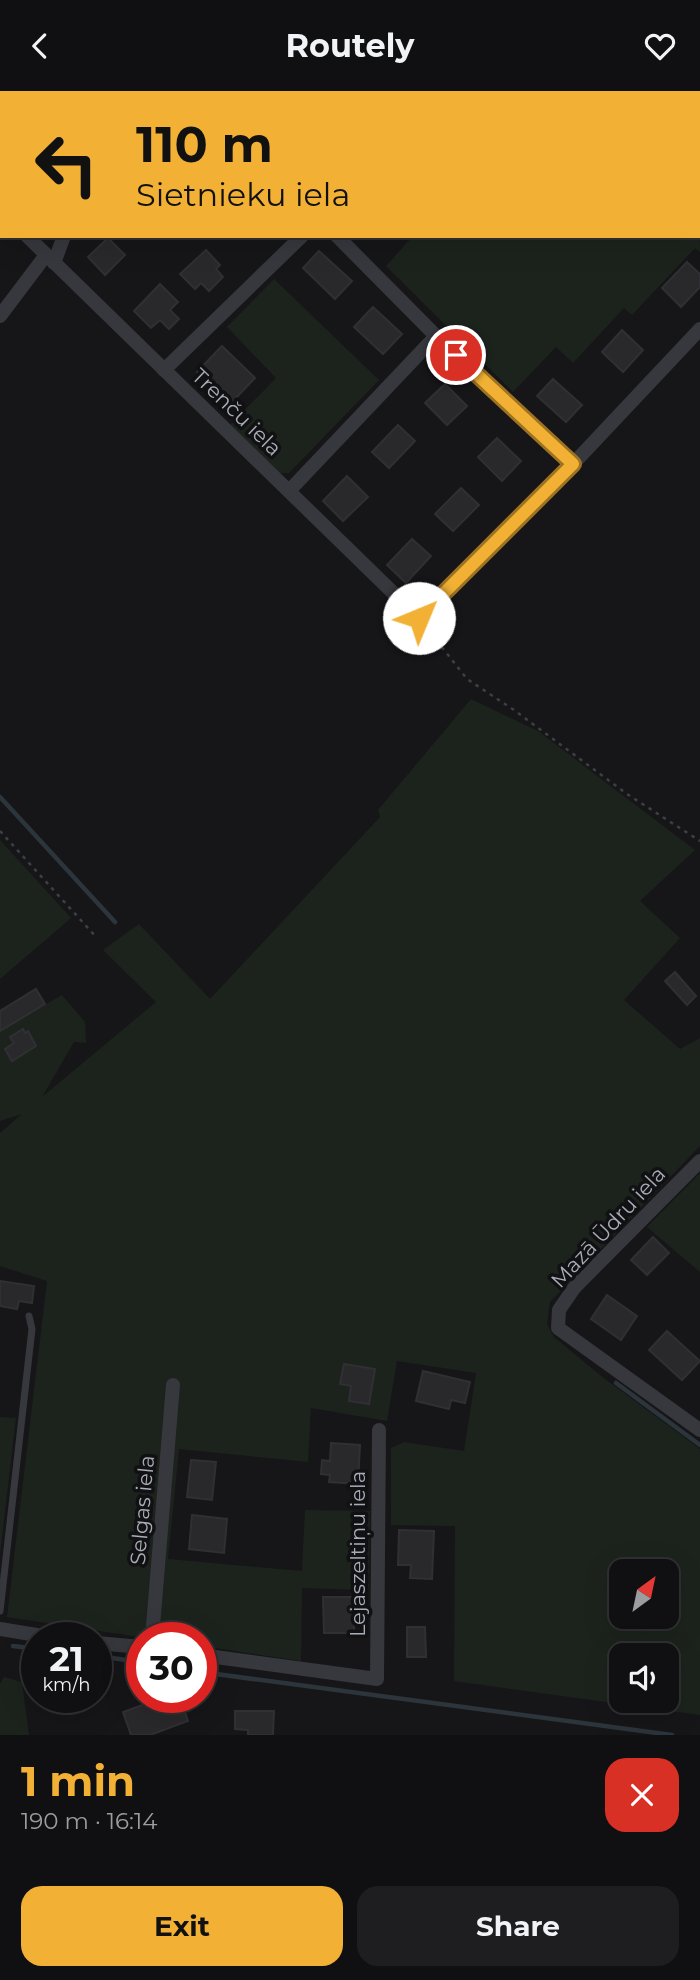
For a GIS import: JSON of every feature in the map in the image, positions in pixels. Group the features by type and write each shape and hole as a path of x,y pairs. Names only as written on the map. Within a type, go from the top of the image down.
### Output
{"street":[{"name":"Trenču iela","path":"29,238 419,618"},
{"path":"0,316 50,259 63,238"},
{"path":"164,370 300,238"},
{"path":"339,238 436,337 573,464"},
{"path":"419,618 573,464 700,329"},
{"path":"289,491 436,337"},
{"name":"Mazā Ūdru iela","path":"699,1427 558,1328 559,1310 574,1288 700,1161"},
{"name":"Selgas iela","path":"153,1622 173,1385"},
{"name":"Lejaszeltiņu iela","path":"217,1657 377,1679 379,1430"},
{"path":"0,1629 21,1632"}],"lane":[{"path":"0,1611 32,1329 29,1316"}],"path":[{"path":"419,618 467,679 514,710 626,794 700,841"},
{"path":"0,831 97,938"}],"shaded area":[{"path":"411,238 700,238 700,252 695,248 632,315 624,308 573,363 556,347 513,392 386,266"},
{"path":"274,279 379,380 289,473 280,473 230,425 276,378 227,327"},
{"path":"471,699 538,731 695,850 640,901 680,938 624,1000 680,1049 700,1038 700,1146 550,1302 547,1324 554,1337 601,1376 700,1449 700,1715 679,1712 679,1643 609,1643 609,1702 454,1681 455,1526 391,1525 391,1448 404,1442 464,1451 476,1373 397,1361 387,1421 311,1408 308,1462 179,1449 168,1559 302,1571 305,1510 370,1511 369,1590 302,1588 301,1661 217,1648 217,1622 126,1622 126,1635 112,1633 112,1622 40,1622 7,1617 47,1281 0,1266 0,1133 22,1114 0,1121 0,1031 62,995 85,1022 86,1043 74,1042 42,1097 156,1002 103,950 139,924 210,999 380,817 378,810"},
{"path":"0,840 71,918 0,979"},
{"path":"700,1173 700,1272 647,1227"},
{"path":"0,1417 16,1418 0,1554"},
{"path":"4,1677 21,1682 21,1713 26,1713 29,1735 0,1735 0,1684"}],"building":[{"path":"108,238 125,255 105,275 88,257"},
{"path":"206,250 220,265 216,269 223,277 209,291 201,283 195,289 180,274"},
{"path":"319,251 352,281 335,299 303,268"},
{"path":"687,262 700,274 700,287 681,307 662,288"},
{"path":"160,284 178,302 170,310 179,319 169,329 160,320 151,328 134,311"},
{"path":"373,307 402,334 383,354 354,327"},
{"path":"622,330 643,350 623,372 602,352"},
{"path":"222,346 255,378 230,404 197,372"},
{"path":"553,379 582,405 566,422 537,396"},
{"path":"445,384 467,406 447,425 425,403"},
{"path":"398,425 415,441 389,468 372,452"},
{"path":"497,438 521,461 502,481 478,457"},
{"path":"347,476 368,497 343,521 323,501"},
{"path":"461,488 479,505 453,531 435,514"},
{"path":"412,539 431,556 406,583 387,565"},
{"path":"675,972 696,996 687,1005 665,981"},
{"path":"36,989 45,1004 0,1031 0,1011"},
{"path":"23,1029 25,1033 28,1031 36,1046 12,1061 5,1049 14,1043 10,1037"},
{"path":"653,1237 669,1253 647,1275 631,1260"},
{"path":"0,1281 34,1286 32,1303 19,1301 17,1309 0,1306"},
{"path":"607,1295 637,1316 621,1340 591,1319"},
{"path":"667,1331 700,1361 682,1380 649,1350"},
{"path":"344,1364 375,1369 369,1404 349,1401 351,1386 340,1384"},
{"path":"423,1371 470,1382 465,1403 451,1400 449,1409 416,1401"},
{"path":"331,1443 360,1445 358,1484 329,1482 330,1475 321,1474 322,1460 330,1461"},
{"path":"191,1460 216,1462 212,1500 187,1497"},
{"path":"192,1515 227,1519 224,1553 189,1549"},
{"path":"399,1530 434,1531 432,1579 410,1578 411,1565 398,1565"},
{"path":"323,1597 354,1597 354,1633 324,1633"},
{"path":"407,1627 425,1627 426,1657 407,1657"},
{"path":"235,1711 274,1711 273,1735 248,1735 248,1730 235,1729"},
{"path":"123,1712 185,1713 188,1721 150,1735 131,1735"}],"waterway":[{"path":"0,797 115,922"},
{"path":"616,1383 700,1445"},
{"path":"13,1646 21,1647"},
{"path":"112,1658 126,1660"},
{"path":"217,1674 672,1735"}],"route":[{"path":"419,618 573,464 456,355"}]}
